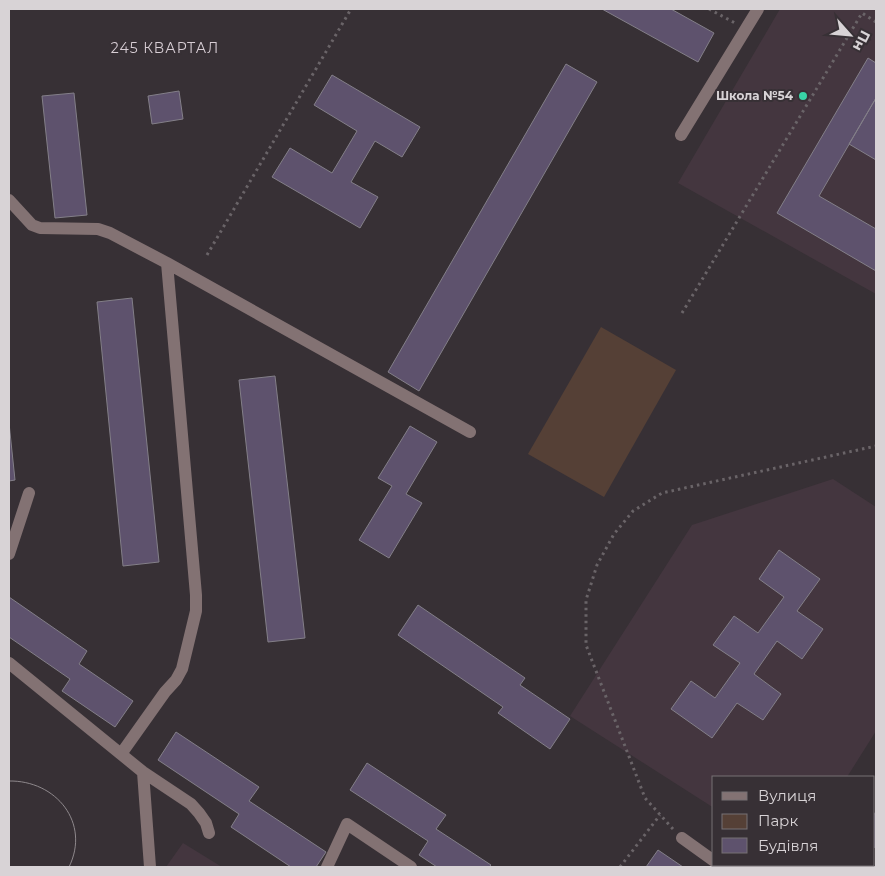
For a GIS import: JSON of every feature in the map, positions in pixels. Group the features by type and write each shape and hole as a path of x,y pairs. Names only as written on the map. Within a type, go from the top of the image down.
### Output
{"lane":[{"path":"680,135 758,9"},
{"path":"9,200 32,225 40,228 98,229 110,233 470,432"},
{"path":"121,754 176,680 182,668 196,611 167,263"},
{"path":"9,554 29,492"},
{"path":"9,663 144,772 190,804 206,823 209,833"},
{"path":"144,772 150,867"},
{"path":"326,867 347,824 411,867"},
{"path":"682,838 712,860"}],"path":[{"path":"207,256 351,9"},
{"path":"709,9 746,29"},
{"path":"857,9 876,22"},
{"path":"682,313 862,13"},
{"path":"682,838 645,798 586,645 586,600 597,565 614,534 633,511 662,493 876,446"},
{"path":"620,867 660,815"}],"shaded area":[{"name":"Школа №54","path":"780,9 876,9 876,294 678,183"},
{"path":"833,479 876,507 876,731 848,776 712,776 712,807 570,716 692,525"},
{"path":"183,843 222,867 166,867"}],"green space":[{"path":"601,327 676,370 604,497 528,454"}],"building":[{"path":"602,9 671,9 714,33 698,62"},
{"path":"868,58 876,63 876,98 819,196 876,229 876,271 777,213"},
{"path":"566,64 597,82 419,391 388,372"},
{"path":"332,75 420,127 402,157 375,141 351,182 378,197 360,228 272,177 290,148 332,173 357,131 314,105"},
{"path":"179,91 183,119 152,124 148,96"},
{"path":"74,93 87,215 55,218 42,96"},
{"path":"876,98 876,160 849,144"},
{"path":"132,298 159,562 123,566 97,302"},
{"path":"275,376 305,638 268,642 239,380"},
{"path":"9,423 15,480 9,481"},
{"path":"410,426 437,442 406,494 422,503 389,558 359,540 392,486 378,478"},
{"path":"779,550 820,579 797,611 823,629 802,659 777,641 754,674 781,694 763,720 737,703 712,738 671,709 691,681 715,698 740,663 713,645 734,616 758,633 784,597 759,579"},
{"path":"9,597 87,651 79,664 133,701 115,727 62,691 70,679 9,637"},
{"path":"418,605 525,678 520,685 570,719 550,749 498,713 503,707 398,635"},
{"path":"176,732 259,787 249,801 326,852 316,867 291,867 231,827 239,814 158,760"},
{"path":"367,763 446,815 436,829 491,865 489,867 437,867 419,855 428,841 350,790"},
{"path":"876,811 876,848 875,848"},
{"path":"658,850 683,867 646,867"}],"tram line":[{"path":"9,781 26,783 41,788 54,796 65,807 72,820 76,835 75,851 69,867"}],"place":[{"name":"Школа №54","path":"803,96"}],"district":[{"name":"245 КВАРТАЛ","path":"165,48"}]}
